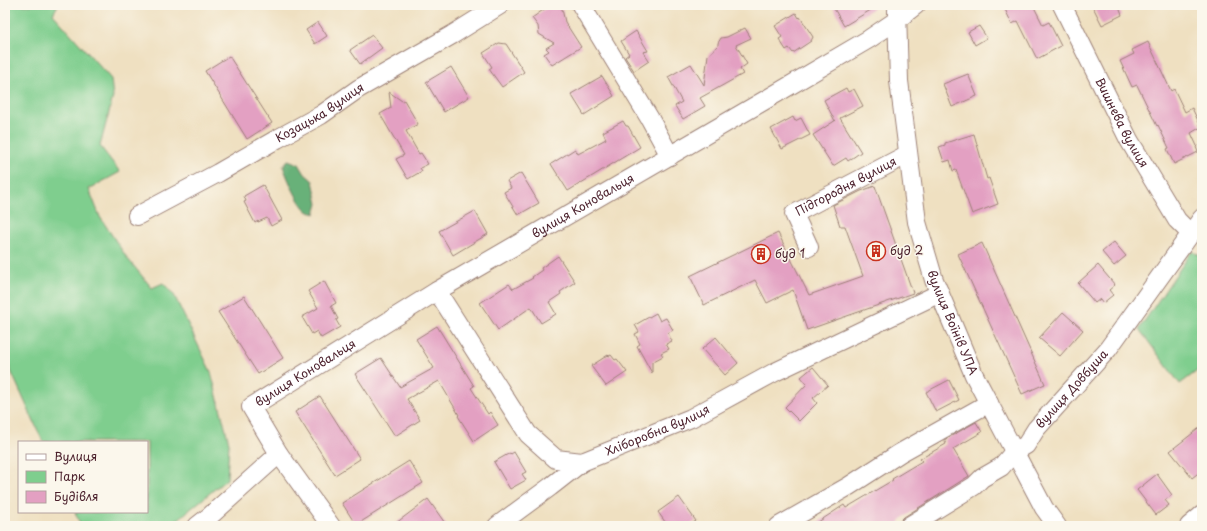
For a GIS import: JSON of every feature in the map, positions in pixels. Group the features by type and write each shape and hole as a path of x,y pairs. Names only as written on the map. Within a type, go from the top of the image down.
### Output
{"street":[{"name":"Козацька вулиця","path":"137,216 321,116 358,89 452,35 500,5"},
{"path":"581,5 650,119 670,156"},
{"name":"вулиця Коновальця","path":"279,454 251,407 437,291 774,96 869,39 897,12 916,5"},
{"name":"Вишнева вулиця","path":"1062,5 1129,140 1177,220 1191,234"},
{"name":"вулиця Воїнів УПА","path":"897,12 899,81 917,222 934,280 974,375 1044,508 1057,526"},
{"name":"Підгородня вулиця","path":"809,247 794,214 908,154"},
{"name":"вулиця Довбуша","path":"909,526 974,486 982,478 1001,467 1014,452 1026,445 1036,430 1108,349 1202,218"},
{"path":"437,291 528,434 556,458 582,462"},
{"name":"Хліборобна вулиця","path":"582,462 691,418 775,372 940,293"},
{"path":"779,526 849,486 900,453 989,403"},
{"path":"197,526 279,454 331,526"},
{"path":"497,526 582,462"},
{"path":"1189,526 1202,515"}],"green space":[{"path":"12,5 58,5 53,14 111,79 113,97 100,146 120,172 89,189 100,217 127,258 152,288 163,283 174,295 211,372 229,443 227,479 170,526 81,526 75,513 148,513 148,441 43,441 5,358 5,19"},
{"path":"288,160 299,164 305,174 313,181 318,204 315,214 309,212 301,204 287,177 283,166"},
{"path":"1192,251 1202,256 1202,369 1201,368 1180,384 1139,329"}],"building":[{"path":"550,5 559,5 562,9 565,22 581,47 552,65 544,54 549,51 546,48 554,43 539,34 538,26 532,18"},
{"path":"832,5 879,5 844,26"},
{"path":"1003,5 1033,5 1043,25 1049,22 1061,46 1037,59 1018,21 1012,24"},
{"path":"1092,5 1118,5 1122,15 1102,25"},
{"path":"796,13 813,37 811,41 793,53 789,48 786,50 779,39 782,37 775,26"},
{"path":"318,22 327,36 315,44 306,30"},
{"path":"979,26 987,38 975,45 968,32"},
{"path":"745,28 751,38 736,45 747,64 740,69 743,74 700,98 705,106 683,119 675,106 682,102 668,77 691,64 704,85 708,55 718,46 721,38 727,37"},
{"path":"636,31 648,51 643,52 649,61 634,71 625,57 629,54 621,41"},
{"path":"372,35 382,48 360,64 350,50"},
{"path":"1148,42 1171,91 1174,89 1185,112 1192,108 1201,127 1191,133 1198,152 1174,164 1167,149 1169,148 1158,125 1157,126 1137,85 1132,87 1120,61 1134,54 1132,50"},
{"path":"499,43 506,44 524,72 502,87 489,69 492,67 483,53"},
{"path":"229,56 272,123 247,139 205,71"},
{"path":"451,67 469,97 444,112 426,82"},
{"path":"968,74 977,96 952,107 943,84"},
{"path":"602,76 614,96 584,115 571,94"},
{"path":"846,88 848,92 854,89 863,106 840,118 861,152 848,161 846,158 833,166 813,135 835,121 824,100"},
{"path":"389,92 402,101 404,100 418,124 406,131 419,154 421,153 428,164 420,168 422,171 408,179 396,159 404,155 380,114 391,108"},
{"path":"793,117 795,121 801,118 810,135 782,149 771,129"},
{"path":"623,121 626,126 628,126 640,147 568,191 551,164 575,149 578,154 606,139 603,132"},
{"path":"974,134 987,179 989,178 998,204 972,214 956,170 953,171 950,160 944,162 939,147 945,145 945,143"},
{"path":"521,173 539,203 518,215 504,192 511,188 507,181"},
{"path":"263,185 282,220 271,226 267,218 255,223 244,202 246,201 244,196"},
{"name":"буд 2","path":"875,186 913,293 807,330 793,290 767,303 755,280 704,305 690,276 778,233 809,295 863,276 845,226 840,226 833,205 861,191"},
{"path":"475,211 488,234 453,255 439,231"},
{"path":"1114,242 1126,256 1114,266 1102,252"},
{"path":"982,243 1045,384 1022,394 958,254"},
{"path":"558,256 575,282 560,292 561,294 549,302 556,314 541,323 531,307 498,330 480,303 509,284 513,289 533,278 532,277 542,270 541,268"},
{"path":"1098,265 1115,285 1109,290 1113,295 1103,303 1100,299 1095,303 1078,283"},
{"path":"324,281 336,303 331,306 338,319 336,320 340,327 321,338 317,331 312,334 302,317 318,308 308,291"},
{"path":"244,296 283,358 258,374 218,312"},
{"path":"1063,312 1083,330 1060,356 1039,338"},
{"path":"656,313 660,321 666,318 673,330 668,333 672,341 666,344 669,349 661,353 663,356 652,362 652,373 637,346 640,344 635,334 639,332 635,325"},
{"path":"437,326 474,386 471,388 488,414 490,412 498,425 474,441 458,416 459,415 439,381 407,399 420,420 395,436 355,374 381,358 400,387 434,368 416,339"},
{"path":"716,337 738,363 725,375 702,349"},
{"path":"608,355 611,355 615,360 617,359 627,372 606,386 591,366"},
{"path":"813,367 828,385 813,398 817,403 799,421 785,407 807,384 801,377"},
{"path":"949,380 959,400 936,412 926,392"},
{"path":"320,396 360,459 335,475 295,412"},
{"path":"976,422 982,432 953,449 969,476 904,517 900,521 899,526 812,526 844,505 846,508 893,480 892,479 922,461 920,459 946,444 944,440"},
{"path":"1202,426 1202,470 1192,478 1170,451"},
{"path":"514,452 526,472 522,474 526,480 510,489 494,462"},
{"path":"409,461 423,483 356,525 342,503"},
{"path":"1157,474 1172,495 1165,500 1169,505 1156,515 1137,490"},
{"path":"679,497 696,521 689,526 668,526 658,512"},
{"path":"428,499 447,526 392,526"}],"place":[{"name":"буд 2","path":"876,251"},
{"name":"буд 1","path":"761,254"}]}
